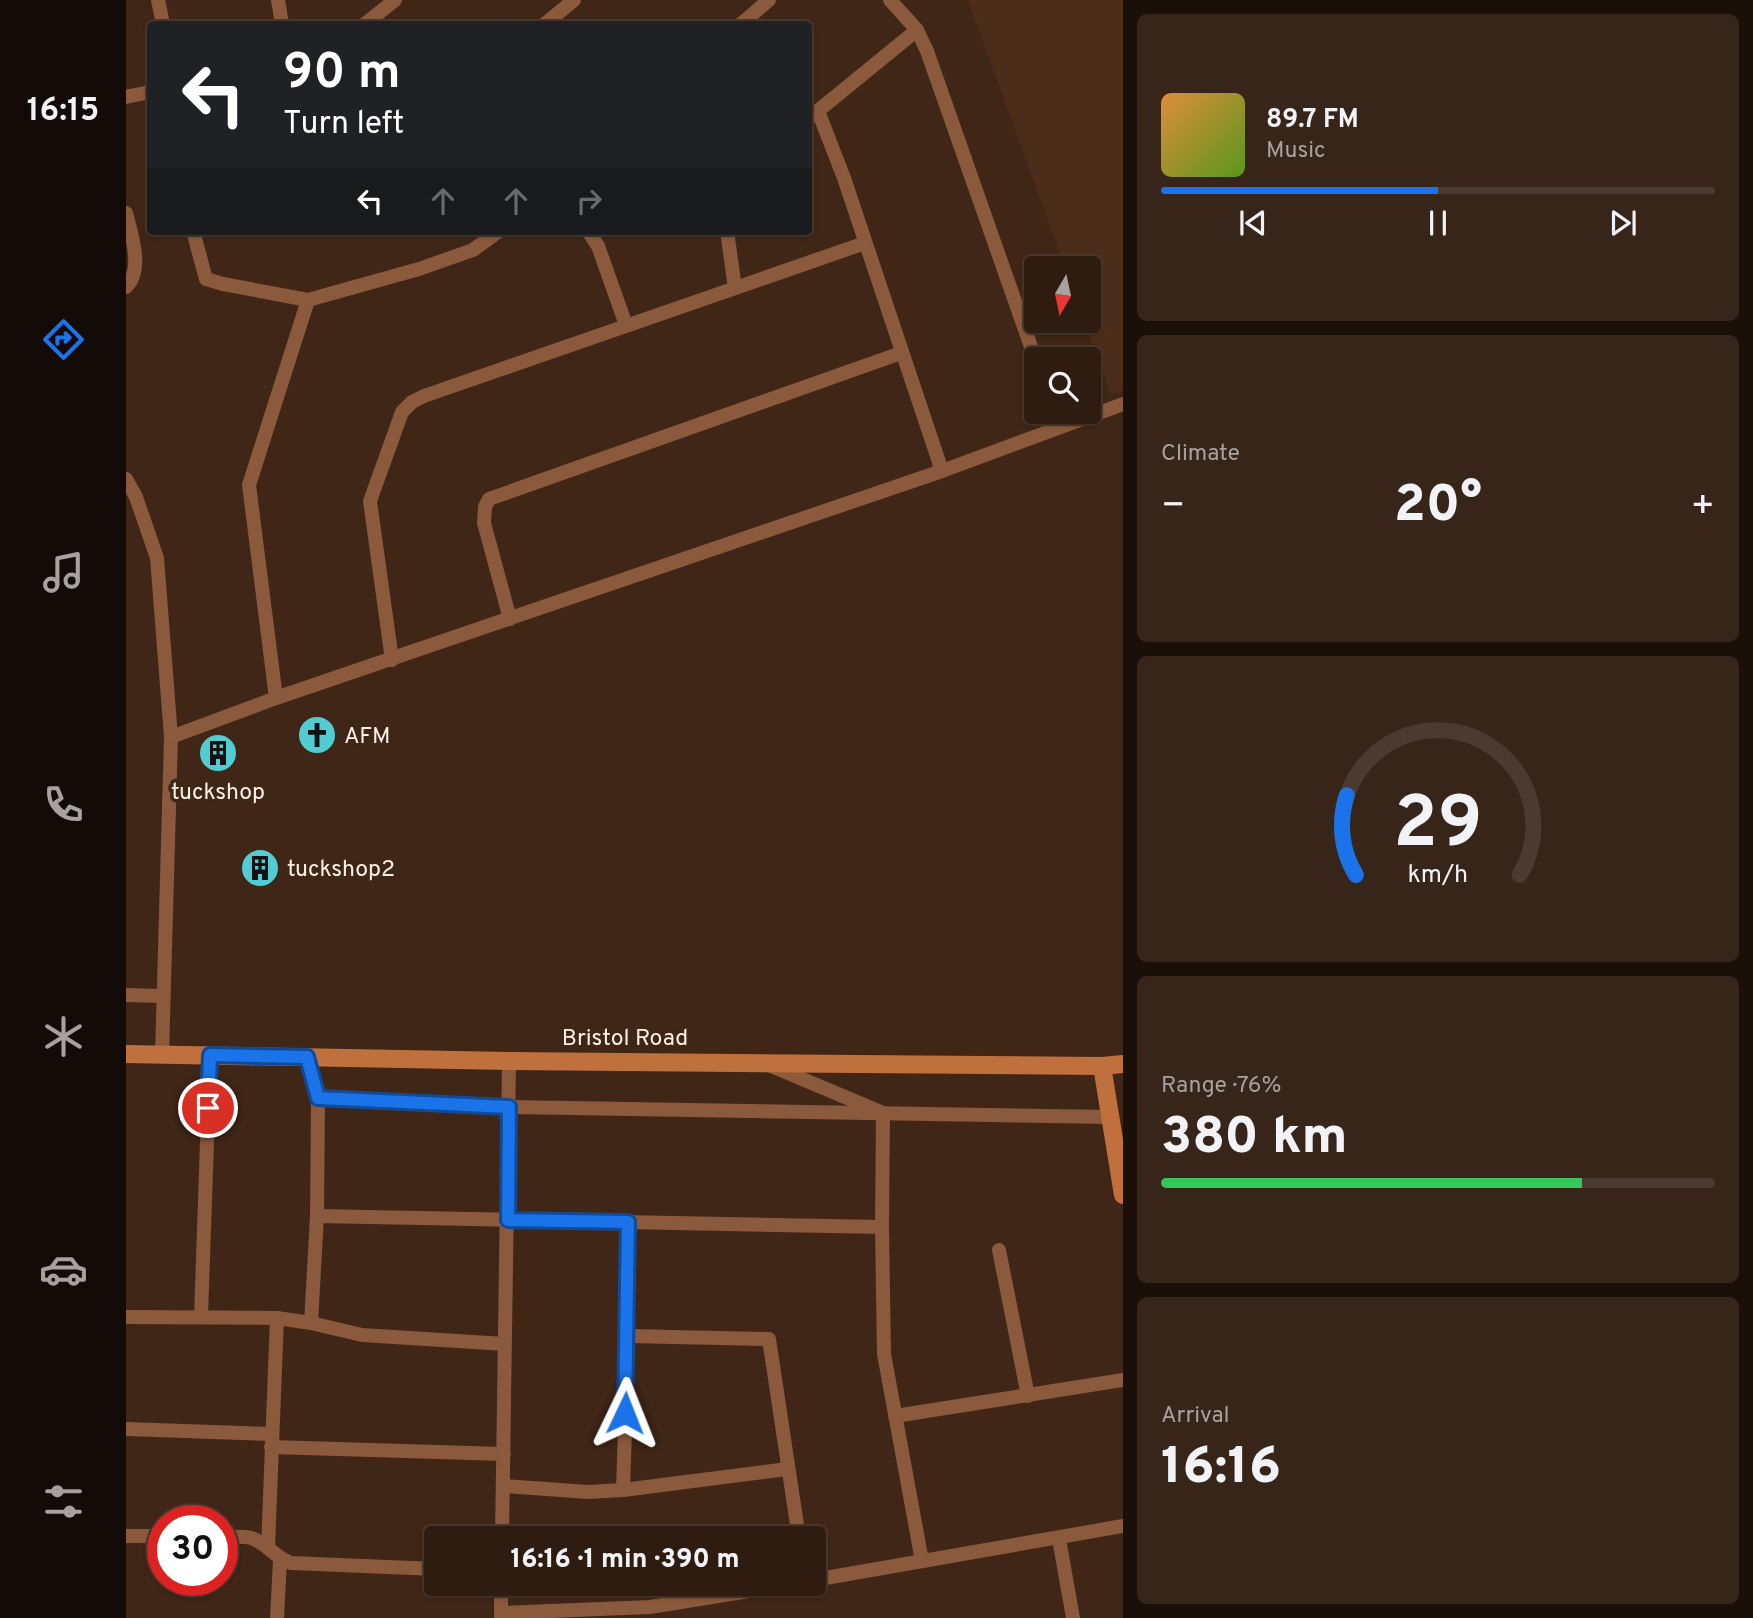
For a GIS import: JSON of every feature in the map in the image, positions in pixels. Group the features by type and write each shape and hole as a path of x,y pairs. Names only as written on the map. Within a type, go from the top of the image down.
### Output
{"street":[{"path":"158,0 162,21"},
{"path":"278,0 282,21"},
{"path":"369,21 395,0"},
{"path":"549,21 574,0"},
{"path":"744,21 769,0"},
{"path":"890,0 917,30 927,51 1031,347"},
{"path":"917,30 813,115 844,178 942,471"},
{"path":"126,97 147,93"},
{"path":"126,213 135,259 130,283 126,287"},
{"path":"194,235 206,279 308,300 419,269 473,250 494,235"},
{"path":"591,235 598,246 626,325"},
{"path":"728,235 735,288"},
{"path":"392,660 370,501 402,412 412,402 865,243"},
{"path":"276,698 249,485 308,300"},
{"path":"510,619 484,523 485,507 489,499 901,353"},
{"path":"171,737 276,698 942,471 1123,404"},
{"path":"126,479 136,497 157,558 171,737 162,1055"},
{"path":"126,995 162,996"},
{"name":"Bristol Road","path":"126,1054 509,1061 1102,1066 1123,1064"},
{"path":"201,1317 210,1055"},
{"path":"307,1057 318,1098 317,1216 311,1323"},
{"path":"502,1526 509,1061"},
{"path":"765,1063 883,1113"},
{"path":"1102,1066 1123,1195"},
{"path":"318,1098 509,1107 1110,1117"},
{"path":"883,1113 884,1354 922,1561"},
{"path":"317,1216 882,1227"},
{"path":"622,1490 628,1336 628,1222"},
{"path":"999,1250 1028,1396"},
{"path":"126,1317 277,1318 362,1335 505,1344"},
{"path":"268,1548 277,1318"},
{"path":"628,1336 769,1339 797,1526"},
{"path":"895,1416 1123,1380"},
{"path":"126,1429 271,1441 504,1454"},
{"path":"503,1486 577,1492 622,1490 787,1469"},
{"path":"826,1578 1123,1526"},
{"path":"126,1536 147,1536"},
{"path":"238,1537 249,1537 280,1559 300,1564 424,1569"},
{"path":"1059,1539 1073,1618"},
{"path":"277,1618 280,1559"},
{"path":"501,1596 501,1616 651,1613 734,1596"}],"shaded area":[{"path":"968,0 1123,0 1123,391 1111,395 1101,367 1101,347 1094,347 1089,333 1101,333 1101,256 1061,256"}],"place":[{"name":"AFM","path":"317,735"},
{"name":"tuckshop","path":"218,753"},
{"name":"tuckshop2","path":"260,868"}],"route":[{"path":"208,1108 210,1055 307,1057 318,1098 509,1107 508,1220 628,1222 625,1413"}]}
